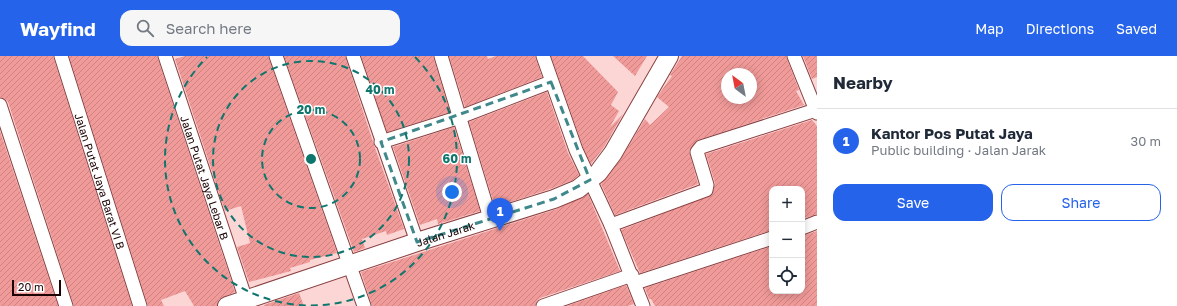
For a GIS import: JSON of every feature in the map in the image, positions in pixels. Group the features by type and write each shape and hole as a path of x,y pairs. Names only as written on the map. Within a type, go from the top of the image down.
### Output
{"street":[{"name":"Jalan Putat Jaya Barat VI B","path":"61,56 140,306"},
{"name":"Jalan Putat Jaya Lebar B","path":"165,56 247,302"},
{"path":"276,56 364,306"},
{"path":"353,56 417,242"},
{"path":"441,56 490,218"},
{"path":"543,56 576,150 611,225 634,279 643,306"},
{"name":"Jalan Jarak","path":"227,306 247,302 349,265 490,218 559,197 578,189 590,180 612,153 669,56"},
{"path":"611,225 706,190 707,185 697,152 701,147 816,112 794,56"},
{"path":"382,142 460,116 551,82"},
{"path":"0,105 66,306"},
{"path":"805,227 817,222"},
{"path":"543,306 769,239"}],"highlighted area":[{"path":"551,82 590,180 554,199 417,242 381,142"}],"building":[{"path":"0,56 53,56 132,306 74,306 8,102 0,97"},
{"path":"69,56 157,56 235,292 219,299 217,306 194,306 185,291 161,300 164,306 148,306"},
{"path":"185,56 268,56 337,253 310,260 310,262 290,268 291,271 249,282 237,247 250,243 241,206 225,211 175,59"},
{"path":"284,56 345,56 374,145 404,229 387,235 386,231 362,239 365,248 354,252"},
{"path":"361,56 433,56 450,112 387,132"},
{"path":"449,56 487,56 488,59 496,56 535,56 542,77 465,107"},
{"path":"551,56 583,56 618,92 611,105 619,111 610,127 623,114 604,147 591,164 583,147"},
{"path":"613,56 647,56 635,76"},
{"path":"682,56 786,56 799,90 796,91 804,105 698,140 689,151 698,184 615,215 601,184 621,159 645,119 650,125 669,107 657,97 672,76 670,75"},
{"path":"803,56 817,56 817,77 812,79"},
{"path":"547,92 568,153 579,175 573,180 550,189 495,207 469,122"},
{"path":"812,120 817,126 817,214 805,218 805,186 769,186 769,231 640,273 621,230 712,195 715,183 706,154"},
{"path":"454,127 480,211 438,224 437,219 420,225 393,147"},
{"path":"0,131 58,306 0,306"},
{"path":"588,194 620,271 540,298 535,306 372,306 361,272 557,209"},
{"path":"817,231 817,306 655,306 651,299 649,299 645,288 769,247 769,294 805,294 805,235"},
{"path":"626,285 634,304 628,306 567,306"},
{"path":"299,293 304,306 264,306 264,305"}],"place":[{"name":"Kantor Pos Putat Jaya","path":"500,231"}]}
